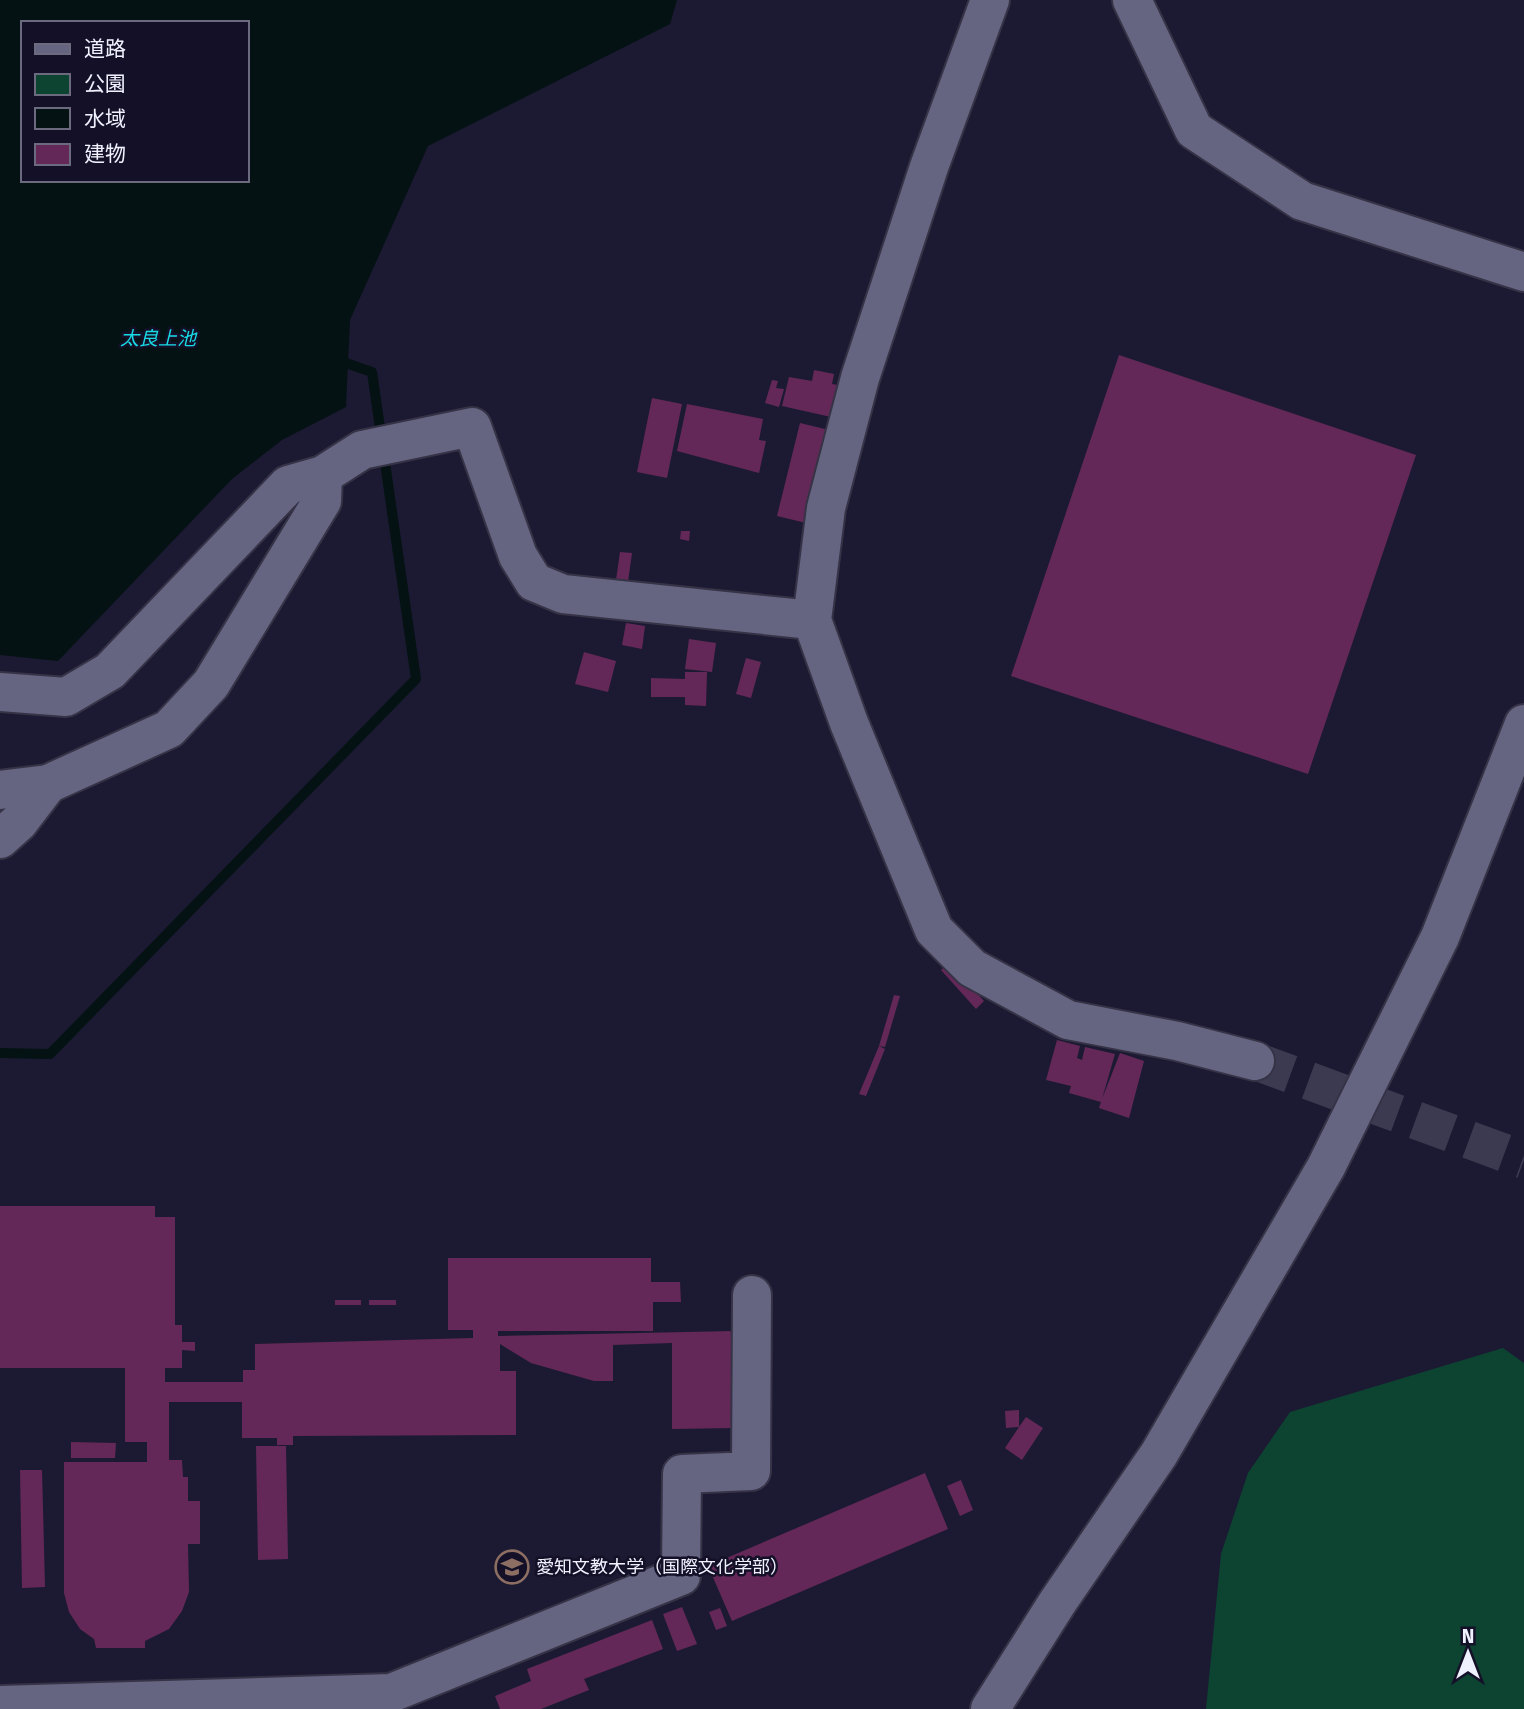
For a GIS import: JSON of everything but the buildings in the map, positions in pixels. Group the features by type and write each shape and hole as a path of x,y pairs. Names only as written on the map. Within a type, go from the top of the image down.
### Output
{"street":[{"path":"990,0 929,167 860,378 826,508 812,620 849,723 934,930 972,968 1068,1020 1177,1041 1255,1061"},
{"path":"1132,0 1194,130 1302,201 1524,272"},
{"path":"0,692 66,697 110,670 288,485 323,475 362,450 472,428 518,556 534,582 563,594 812,620"},
{"path":"0,790 48,784 169,729 211,684 322,501 323,475"},
{"path":"990,1709 1057,1603 1159,1454 1326,1167 1440,937 1524,724"},
{"path":"0,839 19,822 48,784"},
{"path":"0,1704 391,1693 681,1576 682,1474 751,1471 752,1295"}],"green space":[{"path":"1503,1348 1524,1363 1524,1709 1206,1709 1221,1554 1248,1473 1290,1412"}],"water":[{"name":"太良上池","path":"0,0 677,0 670,24 428,146 350,320 346,407 282,440 232,479 58,661 0,655"}],"waterway":[{"path":"0,1053 50,1054 416,679 372,372 337,360"}],"tunnel":[{"path":"1255,1061 1524,1160"}],"place":[{"name":"愛知文教大学（国際文化学部）","path":"512,1567"}]}
